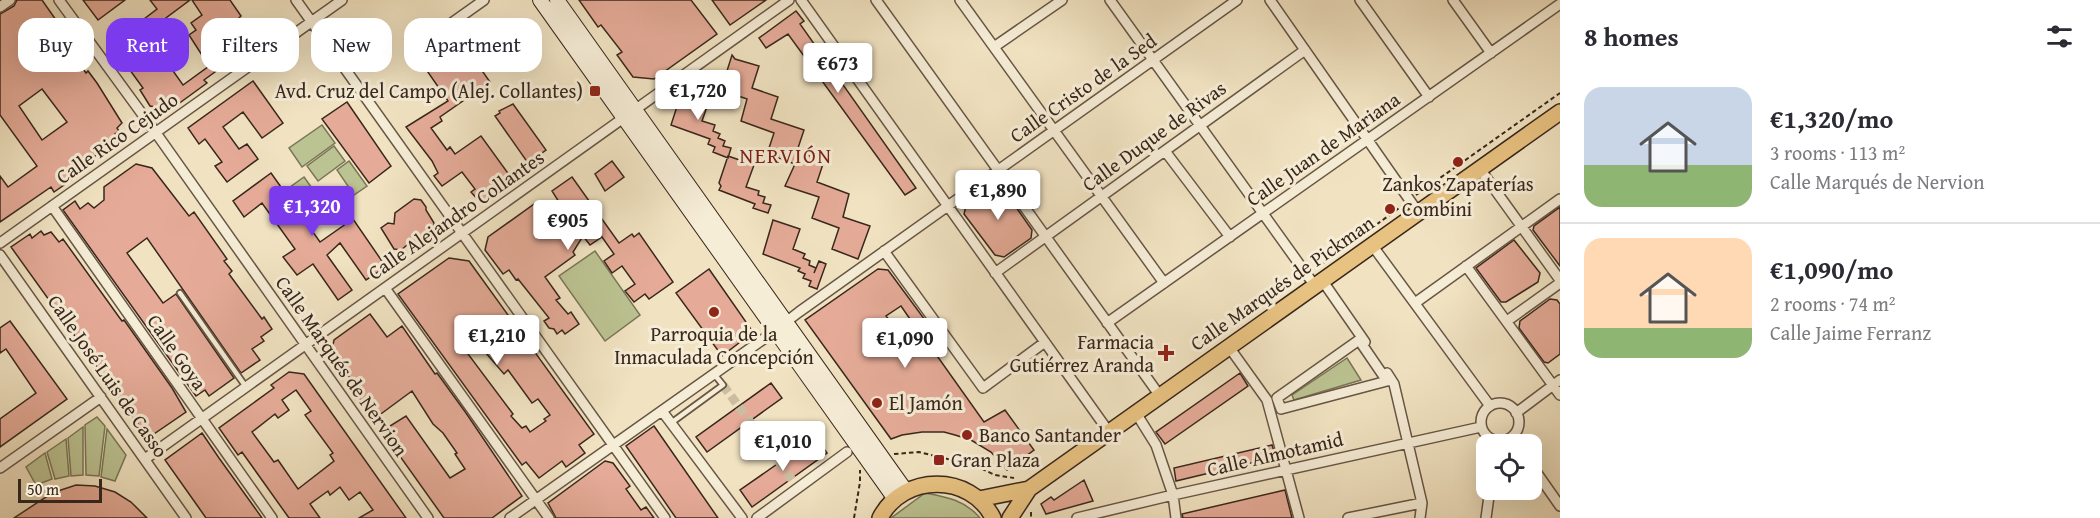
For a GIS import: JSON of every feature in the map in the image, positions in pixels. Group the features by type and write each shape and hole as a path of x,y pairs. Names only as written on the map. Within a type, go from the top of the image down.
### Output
{"main road":[{"path":"540,0 786,322 901,495"},
{"path":"557,0 629,114 774,331 901,495"},
{"name":"Calle Marqués de Pickman","path":"1026,484 1137,413 1319,283 1372,245 1413,207 1480,169 1560,112"},
{"path":"880,518 901,495 934,483 956,486 979,499 993,518"},
{"path":"979,499 1026,484"},
{"path":"1010,518 1026,484"}],"street":[{"path":"0,7 10,0"},
{"name":"Calle Marqués de Nervion","path":"59,0 156,133 428,518"},
{"path":"296,0 311,21"},
{"name":"Calle Rico Cejudo","path":"317,18 342,0"},
{"path":"459,18 484,0"},
{"name":"Calle Alejandro Collantes","path":"145,459 789,0"},
{"path":"801,0 1109,432"},
{"path":"876,0 1160,396"},
{"path":"960,0 1164,283"},
{"path":"994,47 1062,0"},
{"path":"1110,0 1263,213 1360,335 1394,384 1422,503 1420,518"},
{"name":"Calle Cristo de la Sed","path":"510,518 1237,0"},
{"path":"1270,0 1413,207"},
{"path":"1360,0 1429,97"},
{"path":"1453,0 1491,53"},
{"name":"Calle Juan de Mariana","path":"1107,323 1560,4"},
{"name":"Calle Rico Cejudo","path":"0,243 311,23"},
{"name":"Calle Duque de Rivas","path":"995,273 1305,50"},
{"path":"348,72 665,518"},
{"path":"1165,151 1230,237"},
{"path":"1480,169 1560,281 1507,321"},
{"path":"1415,303 1560,199"},
{"name":"Calle Goya","path":"52,206 273,518"},
{"path":"1372,245 1490,406"},
{"path":"884,251 983,388 1045,342"},
{"name":"Calle José Luis de Casso","path":"0,255 186,518"},
{"path":"1466,266 1556,383 1560,395"},
{"path":"385,288 549,518"},
{"path":"1272,399 1360,335"},
{"path":"1229,347 1272,399 1281,409 1387,381 1359,340 1272,399"},
{"path":"1516,413 1556,383"},
{"path":"1272,416 1394,384"},
{"path":"0,468 101,397"},
{"path":"1272,399 1272,416 1299,518"},
{"path":"1485,434 1481,427 1482,415 1490,406 1501,403 1516,413 1519,423 1515,434"},
{"path":"662,411 742,518"},
{"path":"1137,413 1156,445 1173,495 1176,518"},
{"name":"Calle Almotamid","path":"1077,518 1481,427"},
{"path":"757,518 847,452"},
{"path":"1542,480 1560,506"},
{"path":"1486,518 1488,500"},
{"path":"1348,518 1422,503"}],"lane":[{"path":"180,293 246,387"},
{"path":"671,423 723,385 714,374"}],"path":[{"path":"1413,198 1560,93"},
{"path":"1321,264 1413,207"},
{"path":"892,456 919,452 976,466 995,475 1026,484"},
{"path":"854,518 860,470 863,469"}],"green space":[{"path":"322,125 335,143 302,167 289,148"},
{"path":"334,146 345,161 318,181 307,166"},
{"path":"349,161 367,186 354,195 337,170"},
{"path":"304,177 329,212 311,224 286,190"},
{"path":"595,251 640,315 605,341 559,276"},
{"path":"1347,358 1361,380 1294,400 1292,395"},
{"path":"97,417 105,426 99,476 86,475 85,425"},
{"path":"83,427 83,475 71,476 68,438"},
{"path":"107,429 126,455 115,481 101,477"},
{"path":"66,439 69,476 55,479 47,452"},
{"path":"45,453 52,479 36,485 26,467"},
{"path":"925,493 962,503 980,518 891,518"}],"building":[{"path":"17,0 42,0 55,18 18,18 18,72 89,72 122,123 115,134 119,140 83,164 87,169 54,192 51,187 0,222 0,176 8,187 37,166 0,115 0,14 14,6","holes":["42,89 67,122 42,140 19,106"]},
{"path":"83,0 125,0 98,20"},
{"path":"150,0 190,0 166,18 145,18 157,9"},
{"path":"192,0 230,0 241,16 239,18 201,18 201,54 189,35 196,30 191,23 202,15"},
{"path":"579,0 691,0 717,34 654,79 633,77 617,55 622,52 601,25 598,27"},
{"path":"712,0 766,0 730,25"},
{"path":"796,11 804,21 800,24 916,188 905,195 788,34 766,48 759,38"},
{"path":"732,55 735,59 759,66 752,88 778,97 771,119 804,130 797,151 824,161 817,182 849,194 843,217 870,226 858,259 832,249 839,228 812,218 819,197 785,186 795,164 767,154 774,133 741,121 747,99 721,90"},
{"path":"131,72 174,72 183,85 201,72 215,72 204,80 207,83 170,110 150,106 140,90 143,88"},
{"path":"428,72 483,72 490,82 440,117 442,121 431,128 447,150 450,147 455,154 481,136 510,176 491,189 494,194 481,203 471,192 475,189 462,172 442,186 434,176 438,173 432,161 406,127 448,101"},
{"path":"253,81 283,123 262,138 243,112 223,127 239,149 247,144 258,159 227,182 215,166 222,162 205,139 199,144 188,128"},
{"path":"682,91 709,101 702,121 715,125 713,131 720,134 718,138 725,141 723,146 731,148 728,158 713,152 715,147 708,144 710,139 671,125"},
{"path":"347,102 391,166 369,183 322,119"},
{"path":"513,104 546,150 528,163 495,116 500,113 499,111"},
{"path":"728,156 754,165 746,187 759,191 758,195 765,197 763,203 771,205 768,213 753,208 755,204 719,190"},
{"path":"612,161 624,177 605,191 595,174"},
{"path":"136,164 152,168 189,216 194,212 227,259 224,261 232,271 229,274 272,329 261,337 264,341 252,349 260,360 241,373 147,238 127,253 163,303 176,294 234,378 209,396 205,390 196,396 63,210 75,201 80,209 88,203 94,208 104,200 104,187"},
{"path":"271,173 320,242 353,219 386,267 366,280 340,243 327,255 352,290 338,300 313,264 297,275 283,257 295,249 262,203 244,217 233,201"},
{"path":"572,177 619,243 632,234 634,237 639,233 673,282 649,299 645,294 634,302 625,291 635,284 622,266 612,273 604,261 614,254 602,237 590,245 583,236 573,252 575,255 545,277 560,298 556,300 568,314 571,312 579,324 565,334 562,330 557,334 544,321 549,318 518,279 516,280 509,270 503,274 485,250 488,237 537,202 540,205 559,202 552,191"},
{"path":"993,185 1002,187 1032,230 1031,238 1004,257 995,255 964,214 966,206"},
{"path":"414,199 421,200 426,207 434,223 433,230 417,242 412,241 401,250 394,249 381,228 388,223 394,224 395,213"},
{"path":"1560,207 1560,266 1533,230 1534,226"},
{"path":"773,220 800,229 793,249 805,254 803,258 810,261 809,265 816,268 814,273 819,261 826,264 817,289 809,286 811,281 803,278 805,274 798,271 800,268 763,254"},
{"path":"41,231 44,235 51,232 59,242 63,239 122,321 124,320 172,388 186,412 148,438 11,247 30,234 32,238"},
{"path":"1514,240 1540,273 1538,282 1506,302 1501,302 1476,268"},
{"path":"449,258 469,261 594,434 579,445 585,453 566,467 562,461 539,478 526,462 522,465 398,294","holes":["466,330 504,374 508,370 532,403 538,399 550,415 544,419 546,421 530,432 526,426 522,428 511,416 513,414 456,338"]},
{"name":"Parroquia de la Inmaculada Concepción","path":"709,269 753,332 722,356 676,293"},
{"path":"878,269 888,270 945,347 935,353 984,422 1005,410 1034,450 1007,470 991,452 971,440 944,432 922,432 891,439 805,320","holes":["901,306 921,335 900,350 884,328 891,322 886,316"]},
{"path":"1550,299 1557,300 1560,304 1560,354 1548,363 1544,362 1519,328 1520,321"},
{"path":"370,314 387,337 402,326 435,374 437,373 466,413 522,496 492,518 444,518 382,431 406,416 450,478 465,469 455,454 457,453 443,433 433,424 412,391 374,419 353,390 357,388 345,371 341,374 330,359 334,340"},
{"path":"10,321 67,399 0,447 0,419 36,393 6,349 0,353 0,328"},
{"path":"289,372 304,374 406,518 359,518 373,510 360,492 349,500 340,487 330,495 328,491 310,504 320,518 289,518 242,452 238,455 219,428 274,388 271,385","holes":["296,390 311,411 305,415 333,453 330,455 334,461 298,489 278,460 274,462 252,432 275,414 278,418 289,410 282,400"]},
{"path":"1240,373 1248,386 1165,444 1156,432"},
{"path":"771,383 782,398 707,452 696,437"},
{"path":"654,426 718,518 676,518 626,446"},
{"path":"202,433 262,518 206,518 165,460"},
{"path":"816,437 827,453 752,507 740,490"},
{"path":"1272,445 1276,457 1176,481 1174,468"},
{"path":"605,461 613,463 630,486 626,489 641,510 646,507 654,518 556,518 548,503"},
{"path":"1084,480 1093,501 1046,514 1041,504 1051,497 1054,500"},
{"path":"76,485 95,486 115,492 131,502 147,518 14,518 52,493"},
{"path":"1285,490 1292,518 1183,518 1182,514"}],"tunnel":[{"path":"723,385 798,488"}],"place":[{"name":"Avd. Cruz del Campo (Alej. Collantes)","path":"595,91"},
{"name":"Zankos Zapaterías","path":"1458,162"},
{"name":"Combini","path":"1390,209"},
{"name":"Parroquia de la Inmaculada Concepción","path":"714,312"},
{"name":"Farmacia Gutiérrez Aranda","path":"1166,353"},
{"name":"El Jamón","path":"877,403"},
{"name":"Banco Santander","path":"967,435"},
{"name":"Gran Plaza","path":"939,460"}],"district":[{"name":"NERVIÓN","path":"786,156"}]}
